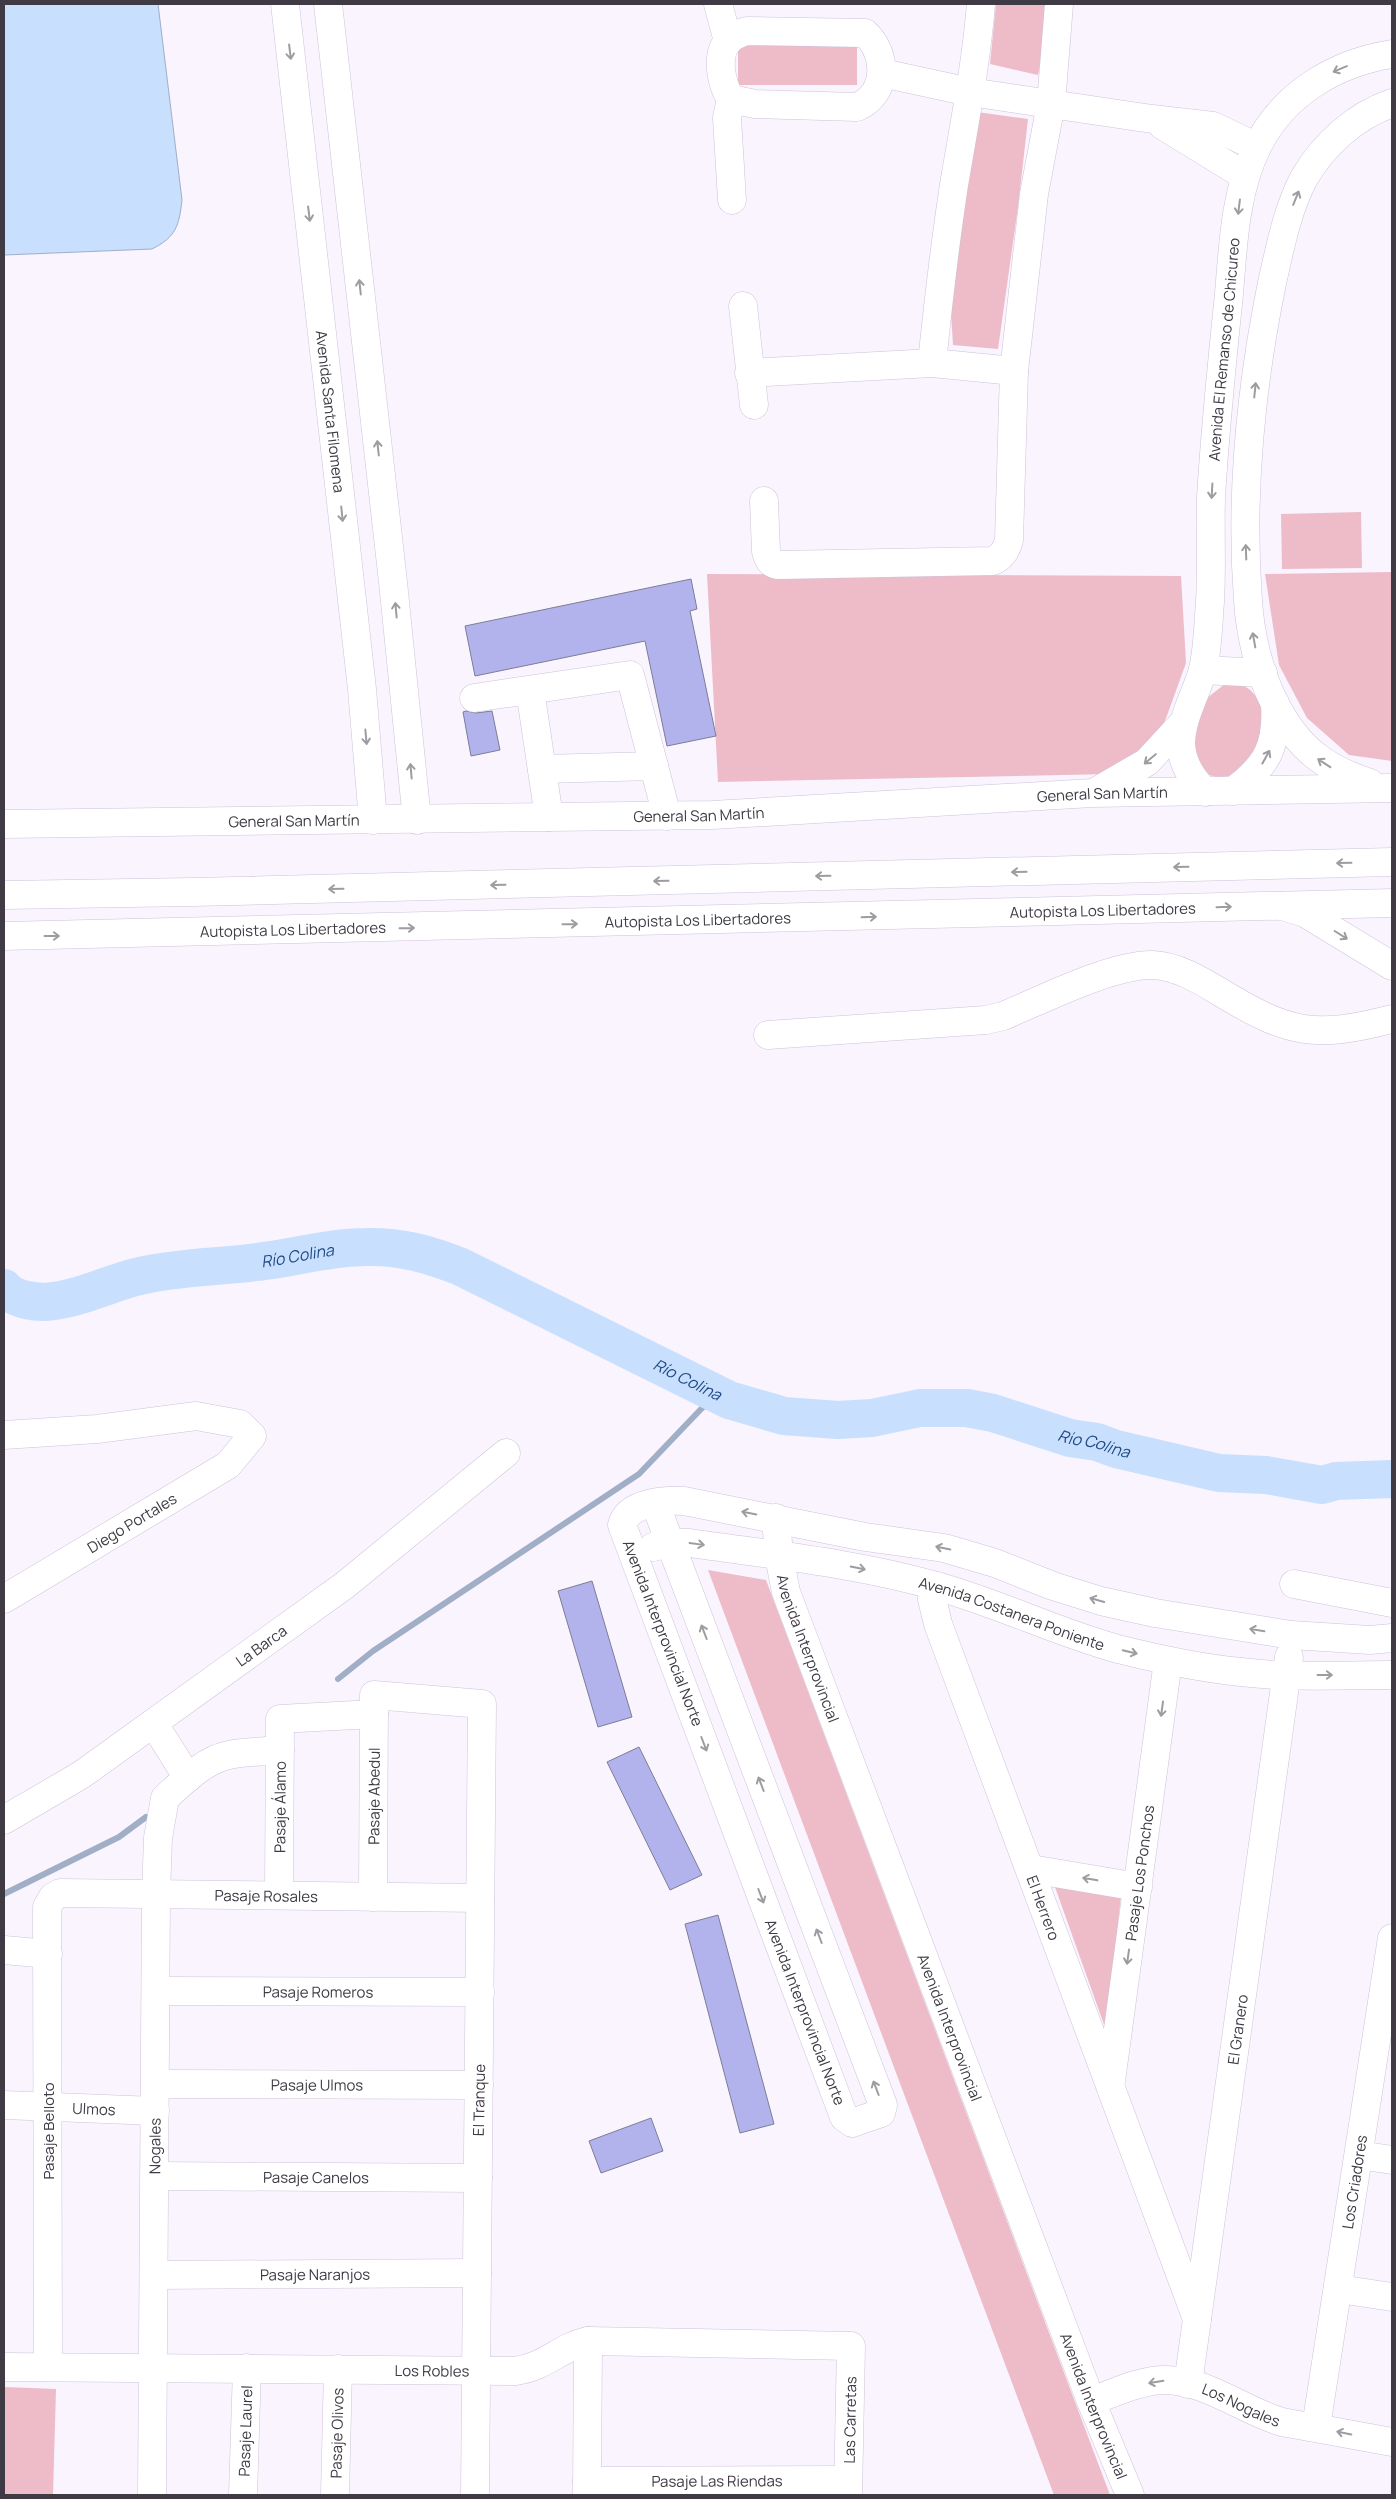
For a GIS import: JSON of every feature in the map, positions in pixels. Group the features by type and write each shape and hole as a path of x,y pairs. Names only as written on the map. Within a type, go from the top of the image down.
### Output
{"main road":[{"name":"Avenida Santa Filomena","path":"285,4 362,689 374,820"},
{"path":"328,4 393,582 417,820"},
{"path":"718,4 728,41"},
{"path":"932,363 942,272 977,53 981,4"},
{"path":"764,501 766,552 767,559 772,564 983,561 998,559 1003,555 1010,540 1014,371 1034,194 1052,104 1059,4"},
{"path":"731,99 755,104 857,107 868,102 876,92 882,74 879,52 873,40 865,33 747,31 735,35 728,41 723,52 721,66 724,88 731,99 727,118 732,200"},
{"name":"Avenida El Remanso de Chicureo","path":"1204,792 1191,776 1183,758 1183,723 1203,670 1210,602 1211,501 1218,389 1233,251 1245,176 1257,147 1278,115 1306,87 1344,67 1390,57"},
{"path":"882,74 970,92 1152,119 1213,126 1257,147"},
{"path":"1388,788 1332,768 1314,756 1296,738 1274,703 1262,673 1255,648 1248,601 1247,483 1258,365 1277,261 1296,196 1317,160 1333,140 1368,113 1392,103"},
{"path":"1152,119 1205,149 1245,176"},
{"path":"1233,251 1252,262 1277,261"},
{"path":"743,306 754,406"},
{"path":"749,373 932,363 1014,371"},
{"path":"1203,670 1262,673"},
{"path":"474,698 630,675 668,816"},
{"path":"530,690 549,817"},
{"path":"1233,792 1253,775 1269,754 1274,736 1274,703"},
{"name":"Avenida El Remanso de Chicureo","path":"1092,793 1147,762 1183,723"},
{"path":"542,769 654,766"},
{"name":"General San Martín","path":"4,824 668,816 824,810 1092,793 1388,788"},
{"path":"4,895 1392,862"},
{"name":"Autopista Los Libertadores","path":"4,936 1392,903"},
{"path":"1282,906 1305,913 1392,966"},
{"path":"768,1035 977,1021 1002,1016 1118,970 1154,965 1194,977 1257,1014 1299,1030 1338,1031 1392,1019"},
{"name":"Diego Portales","path":"4,1435 98,1429 196,1416 240,1424 252,1436 228,1465 4,1600"},
{"name":"La Barca","path":"4,1820 81,1775 345,1585 506,1453"},
{"path":"655,1503 684,1500 865,1537 944,1548 995,1563 1053,1586 1101,1601 1155,1613 1291,1635 1370,1640 1392,1638"},
{"name":"Avenida Interprovincial Norte","path":"655,1503 670,1543 883,2105 881,2113 852,2123 844,2117 622,1525 624,1517 631,1511 655,1503"},
{"name":"Avenida Interprovincial","path":"776,1518 779,1556 786,1592 1091,2401 1130,2495"},
{"name":"Avenida Costanera Poniente","path":"632,1552 670,1543 690,1543 850,1566 936,1586 1090,1640 1168,1661 1240,1672 1287,1675 1392,1675"},
{"path":"1294,1584 1392,1603"},
{"name":"El Herrero","path":"936,1586 932,1599 938,1624 1031,1869 1197,2319"},
{"name":"El Granero","path":"1188,2384 1291,1635"},
{"name":"Pasaje Los Ponchos","path":"1111,2085 1168,1661"},
{"name":"El Tranque","path":"374,1705 482,1704 475,2495"},
{"name":"Pasaje Álamo","path":"279,1896 280,1719 374,1705"},
{"name":"Pasaje Abedul","path":"373,1897 374,1705"},
{"path":"154,1724 188,1778 211,1762 228,1755 280,1750"},
{"name":"Nogales","path":"152,2495 158,1838 164,1798 188,1778"},
{"path":"1031,1869 1138,1887"},
{"name":"Pasaje Rosales","path":"53,1897 60,1893 480,1898"},
{"name":"Pasaje Belloto","path":"48,2366 47,1907 53,1897"},
{"name":"Los Criadores","path":"1316,2427 1339,2289 1392,1938"},
{"path":"4,1950 48,1954"},
{"name":"Pasaje Romeros","path":"156,1991 480,1992"},
{"name":"Pasaje Ulmos","path":"155,2084 479,2085"},
{"name":"Ulmos","path":"4,2105 155,2111"},
{"path":"1359,2155 1392,2160"},
{"name":"Pasaje Canelos","path":"154,2176 478,2178"},
{"path":"1164,2230 1188,2235 1198,2234 1210,2228"},
{"name":"Pasaje Naranjos","path":"154,2275 477,2273"},
{"path":"1339,2289 1392,2296"},
{"path":"587,2488 588,2341"},
{"name":"Los Robles","path":"4,2367 529,2369 544,2364 577,2343 588,2341 851,2346"},
{"name":"Las Carretas","path":"848,2488 851,2346"},
{"name":"Pasaje Laurel","path":"243,2495 247,2368"},
{"name":"Pasaje Olivos","path":"335,2495 338,2369"},
{"name":"Los Nogales","path":"1091,2401 1165,2380 1188,2384 1265,2417 1392,2442"},
{"name":"Pasaje Las Riendas","path":"587,2488 848,2488"}],"shaded area":[{"path":"996,4 1050,4 1049,20 1038,75 990,64"},
{"path":"857,43 857,85 738,85 738,44"},
{"path":"977,112 1028,119 998,349 953,345 950,298"},
{"path":"1361,512 1362,568 1282,569 1281,514"},
{"path":"1392,572 1392,761 1349,755 1307,718 1279,665 1265,574"},
{"path":"707,574 1181,576 1186,663 1165,721 1153,739 1110,774 718,782"},
{"path":"1225,684 1246,687 1257,698 1265,712 1254,764 1231,775 1219,777 1212,776 1196,768 1192,737 1207,698"},
{"path":"708,1570 766,1580 1110,2495 1054,2495"},
{"path":"1055,1887 1121,1895 1107,2033"},
{"path":"4,2387 56,2389 53,2495 4,2495"}],"water":[{"path":"4,4 158,4 182,200 178,224 171,235 160,245 152,249 4,255"}],"building":[{"path":"691,579 697,609 690,611 716,736 667,746 645,641 475,676 465,626"},
{"path":"492,711 500,750 471,756 463,712 476,713"},
{"path":"592,1581 632,1717 598,1727 558,1591"},
{"path":"639,1747 702,1875 670,1890 607,1762"},
{"path":"718,1915 774,2124 740,2133 685,1924"},
{"path":"651,2118 663,2151 601,2173 589,2141"}],"waterway":[{"name":"Río Colina","path":"4,1288 12,1295 29,1300 57,1301 154,1273 257,1262 352,1247 402,1249 425,1254 459,1266 729,1400 784,1416 838,1420 872,1418 920,1408 967,1408 993,1413 1070,1438 1097,1442 1116,1449 1219,1473 1266,1475 1322,1485 1336,1481 1392,1479"},
{"path":"338,1679 373,1651 639,1474 703,1407 729,1400"},
{"path":"4,1894 119,1837 146,1817"}]}
